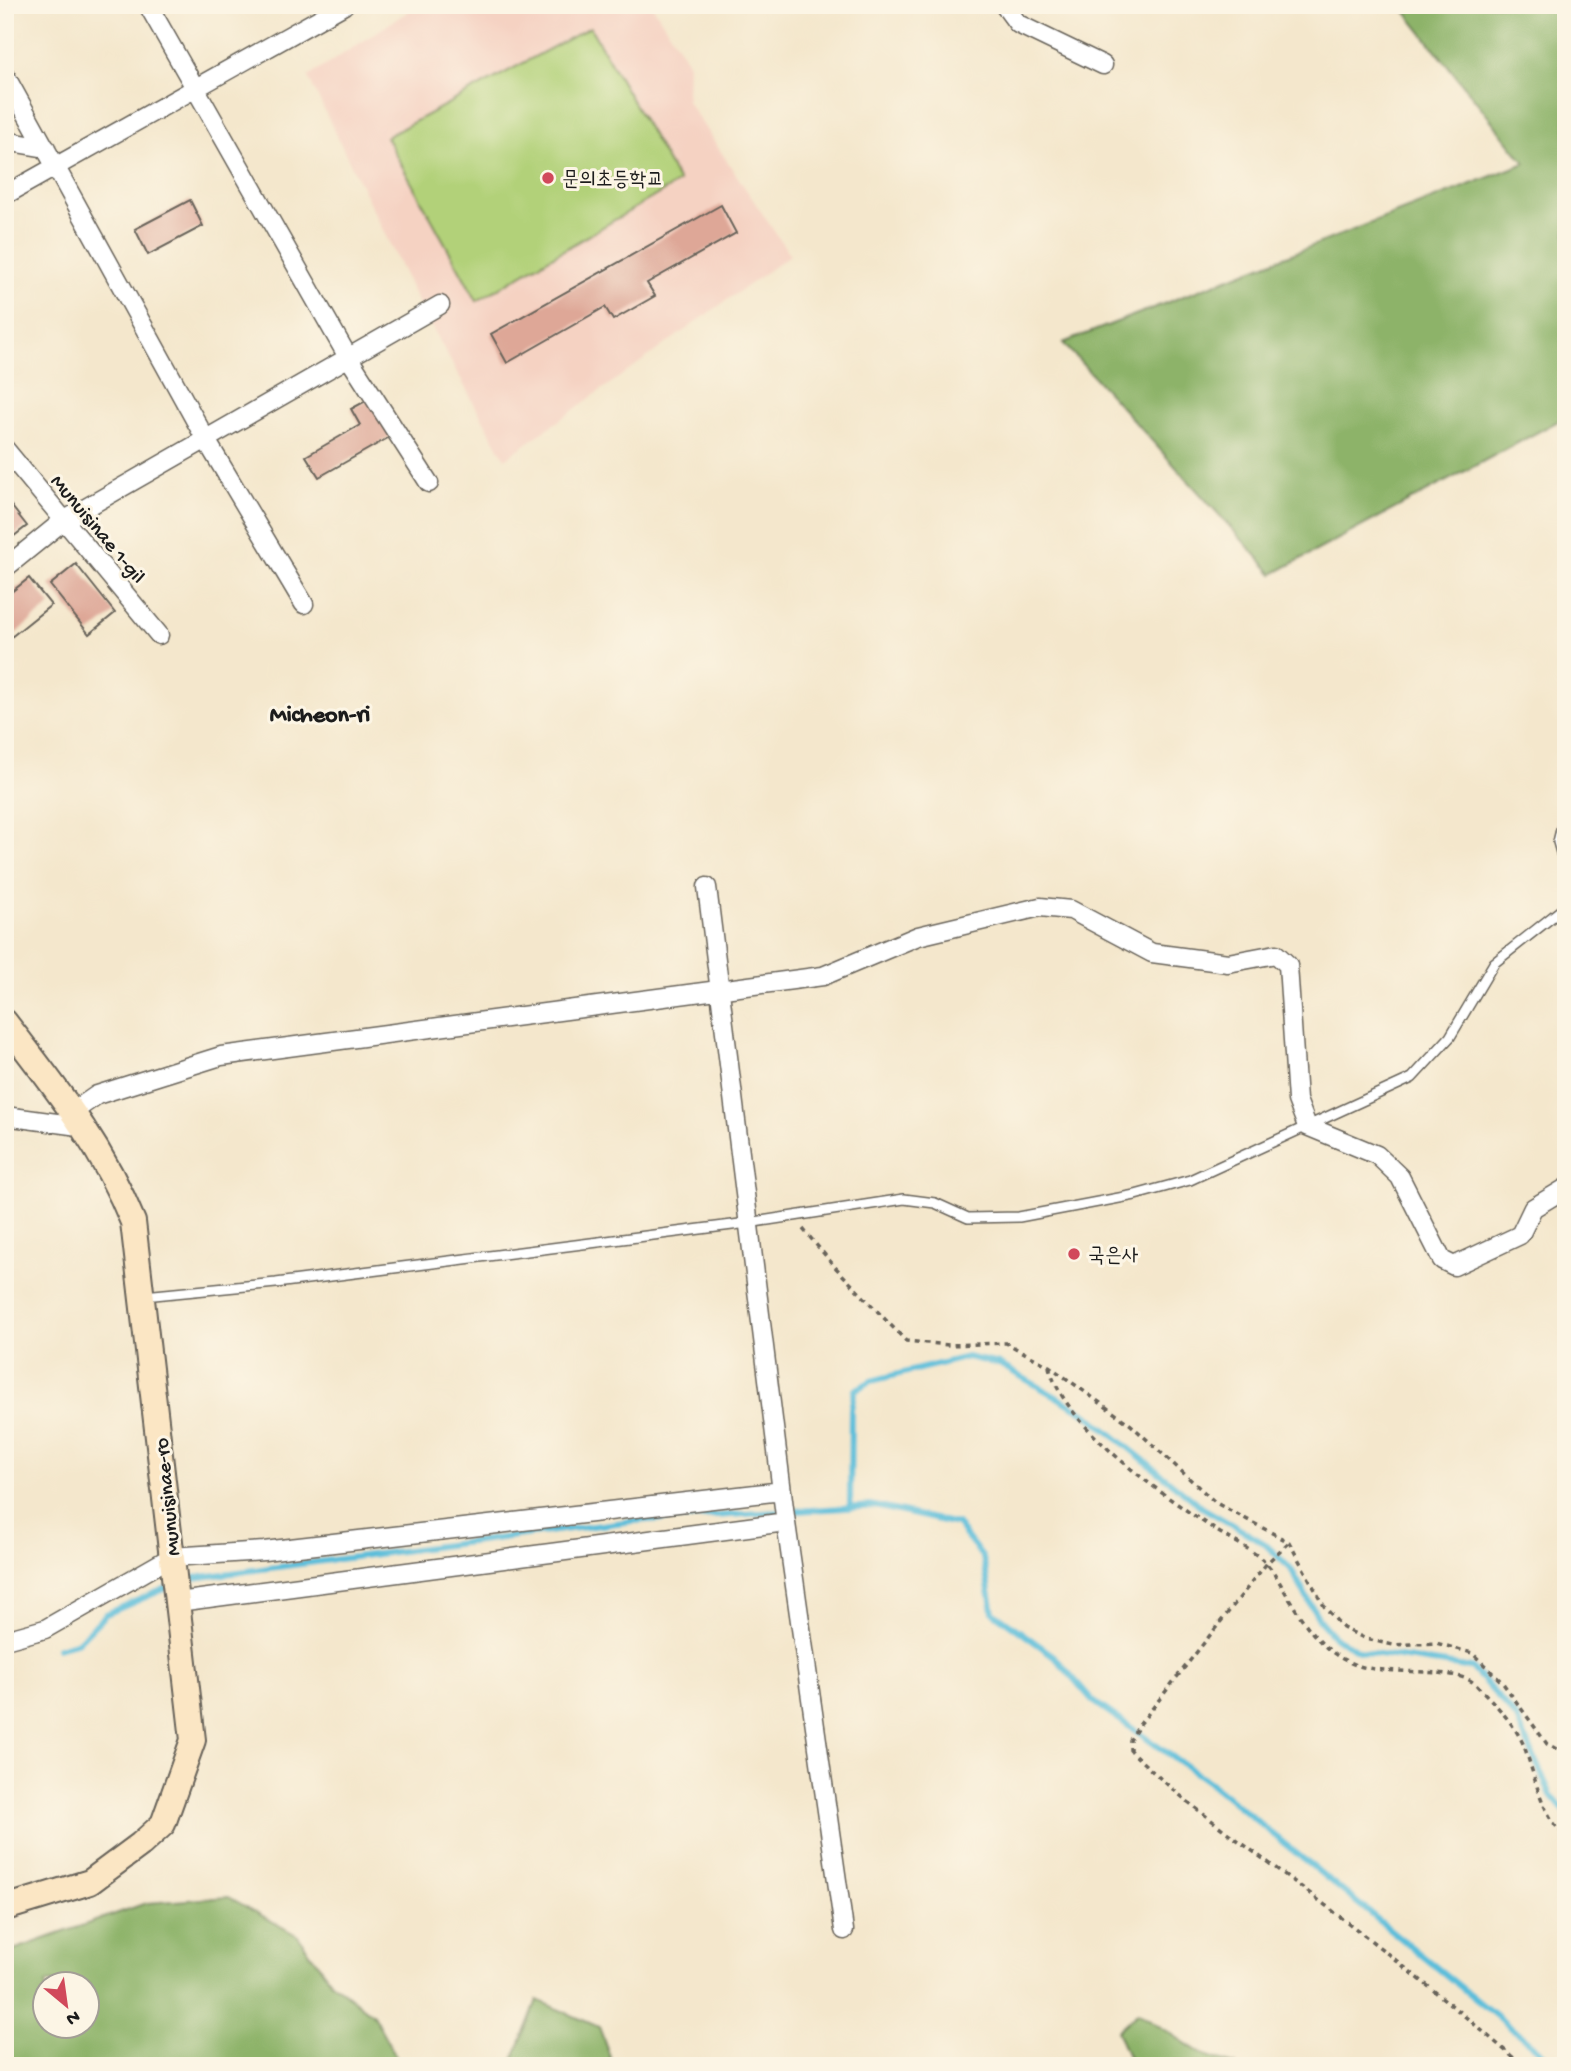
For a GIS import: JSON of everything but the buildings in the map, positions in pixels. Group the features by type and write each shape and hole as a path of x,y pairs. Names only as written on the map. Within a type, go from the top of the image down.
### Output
{"street":[{"path":"148,5 348,357 429,484"},
{"path":"1004,5 1018,24 1103,65"},
{"path":"5,195 335,7"},
{"path":"5,75 205,438 304,604"},
{"path":"5,141 46,148"},
{"path":"5,568 63,521 440,305"},
{"name":"Munuisinae 1-gil","path":"5,449 159,635"},
{"path":"707,887 786,1519 844,1930"},
{"path":"5,1116 80,1119 97,1095 221,1056 823,976 918,936 1040,907 1071,910 1152,953 1228,963 1276,954 1288,965 1297,1100 1307,1126 1377,1154 1400,1177 1441,1260 1454,1266 1520,1235 1533,1208 1566,1188"},
{"name":"Munuisinae-ro","path":"5,1022 80,1119 115,1178 133,1222 193,1740 163,1824 90,1882 5,1908"},
{"path":"5,1640 45,1629 175,1581 264,1552 783,1494"},
{"path":"175,1581 786,1519"}],"lane":[{"path":"1566,809 1558,842 1566,870"},
{"path":"142,1296 276,1283 748,1223 904,1199 935,1203 968,1218 1019,1217 1135,1195 1190,1180 1412,1079 1450,1037 1494,964 1566,906"}],"path":[{"path":"793,1216 836,1268 906,1342 949,1345 1006,1343 1049,1366 1131,1425 1216,1503 1289,1542 1324,1606 1343,1628 1366,1639 1393,1645 1436,1643 1472,1653 1502,1682 1547,1744 1566,1754"},
{"path":"1049,1366 1054,1386 1087,1429 1172,1501 1268,1562 1306,1627 1329,1650 1356,1665 1394,1672 1457,1675 1472,1682 1500,1711 1523,1744 1541,1800 1566,1837"},
{"path":"1289,1542 1268,1562 1140,1724 1130,1740 1130,1750 1157,1777 1450,2003 1523,2066"}],"shaded area":[{"name":"문의초등학교","path":"418,5 652,5 688,62 687,101 790,255 505,459 420,306 308,77"}],"green space":[{"path":"1400,5 1566,5 1566,417 1273,574 1063,343 1525,163"},
{"path":"590,27 679,182 477,301 386,137"},
{"path":"229,1897 298,1936 331,1982 373,2015 401,2066 5,2066 5,1953 146,1903"},
{"path":"537,2000 599,2027 611,2059 603,2066 511,2066"},
{"path":"1138,2012 1202,2054 1237,2066 1132,2066 1117,2031"}],"waterway":[{"path":"850,1508 851,1409 855,1390 871,1381 967,1357 999,1364 1088,1415 1203,1508 1264,1543 1291,1569 1320,1621 1335,1638 1359,1651 1472,1668 1516,1717 1551,1795 1566,1813"},
{"path":"179,1583 193,1578 632,1521 875,1506 957,1524 983,1558 993,1612 1054,1656 1093,1701 1210,1783 1561,2066"},
{"path":"58,1648 78,1642 106,1614 169,1587"}],"place":[{"name":"문의초등학교","path":"548,178"},
{"name":"국은사","path":"1074,1254"}],"district":[{"name":"Micheon-ri","path":"320,713"}]}
